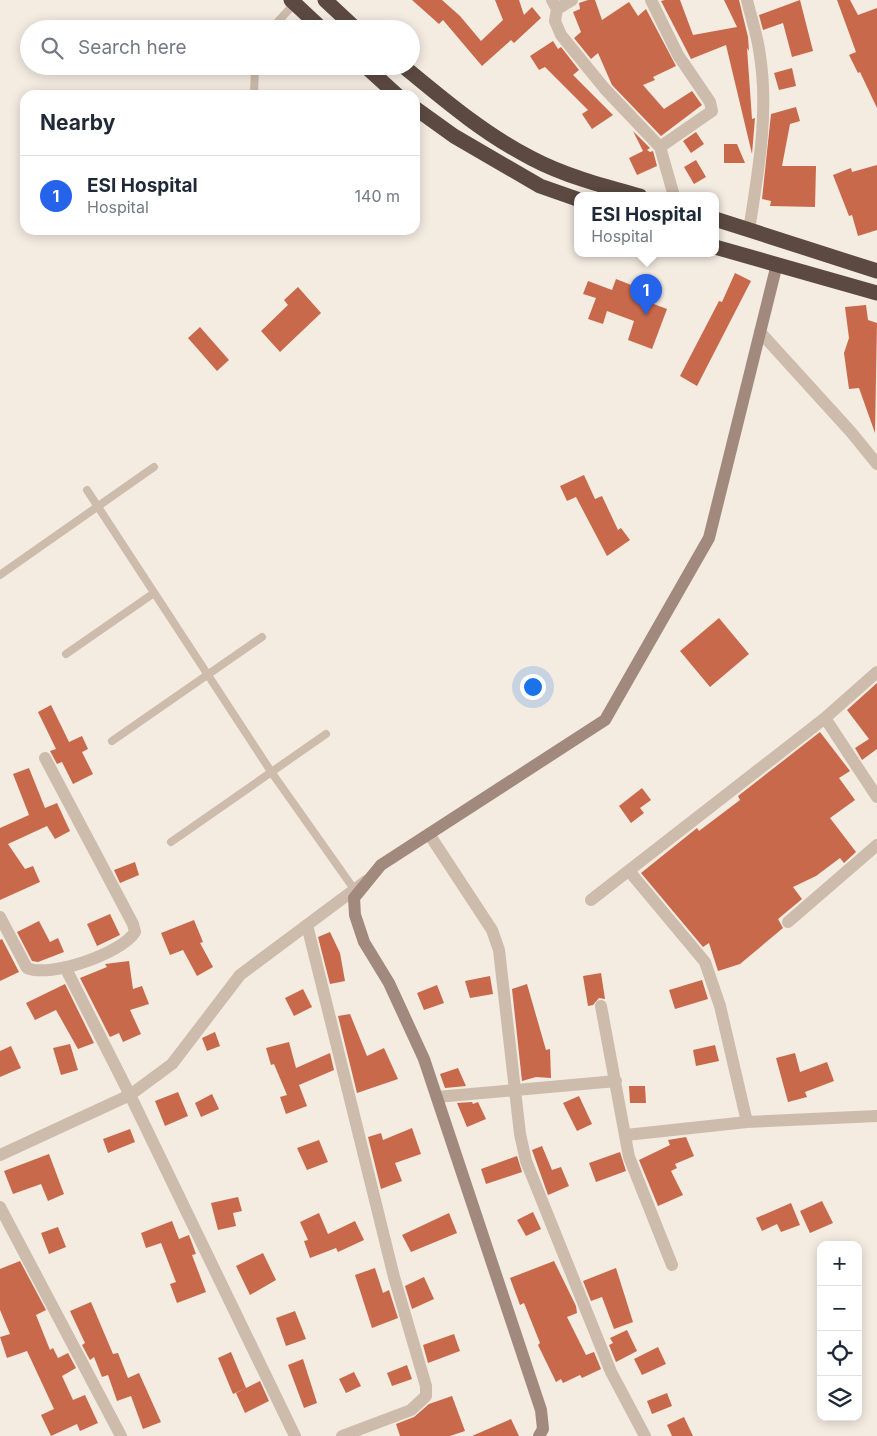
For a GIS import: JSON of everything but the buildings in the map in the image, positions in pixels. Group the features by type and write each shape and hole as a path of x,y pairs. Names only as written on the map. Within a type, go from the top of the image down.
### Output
{"highway":[{"path":"325,0 346,20"},
{"path":"293,2 312,20"},
{"path":"374,75 391,90"},
{"path":"414,75 463,114 531,158 584,180 626,192"},
{"path":"420,112 454,136 540,186 574,198"},
{"path":"719,220 877,271"},
{"path":"719,248 877,293"}],"street":[{"path":"572,0 554,5 555,21 562,35 605,89 660,147 673,192"},
{"path":"651,0 678,56 710,102 712,112 660,147"},
{"path":"747,0 760,55 762,85 759,166 749,230"},
{"path":"539,1436 542,1429 541,1410 437,1097 413,1033 389,983 364,942 355,915 354,898 381,865 605,720 708,538 777,264"},
{"path":"760,332 851,432 877,464"},
{"path":"591,900 825,718 877,672"},
{"path":"825,718 877,797"},
{"path":"0,917 27,968 36,972 65,967 110,951 130,940 135,932 133,924 45,758"},
{"path":"429,834 492,930 499,950 520,1134 526,1162 611,1372 645,1436"},
{"path":"788,922 877,845"},
{"path":"629,871 705,962 712,977 746,1122"},
{"path":"0,1155 130,1095 172,1064 240,975 374,875"},
{"path":"307,925 394,1277 426,1386 426,1396 411,1410 342,1436"},
{"path":"65,967 130,1095 295,1436"},
{"path":"601,1006 629,1157 672,1265"},
{"path":"437,1097 616,1081"},
{"path":"626,1135 746,1122 877,1116"},
{"path":"0,1208 121,1436"}],"lane":[{"path":"278,20 293,2"},
{"path":"254,90 255,75"},
{"path":"0,575 154,467"},
{"path":"87,490 272,773 354,889"},
{"path":"66,654 154,593"},
{"path":"112,741 262,637"},
{"path":"171,842 326,734"}],"place":[{"name":"ESI Hospital","path":"646,315"}]}
